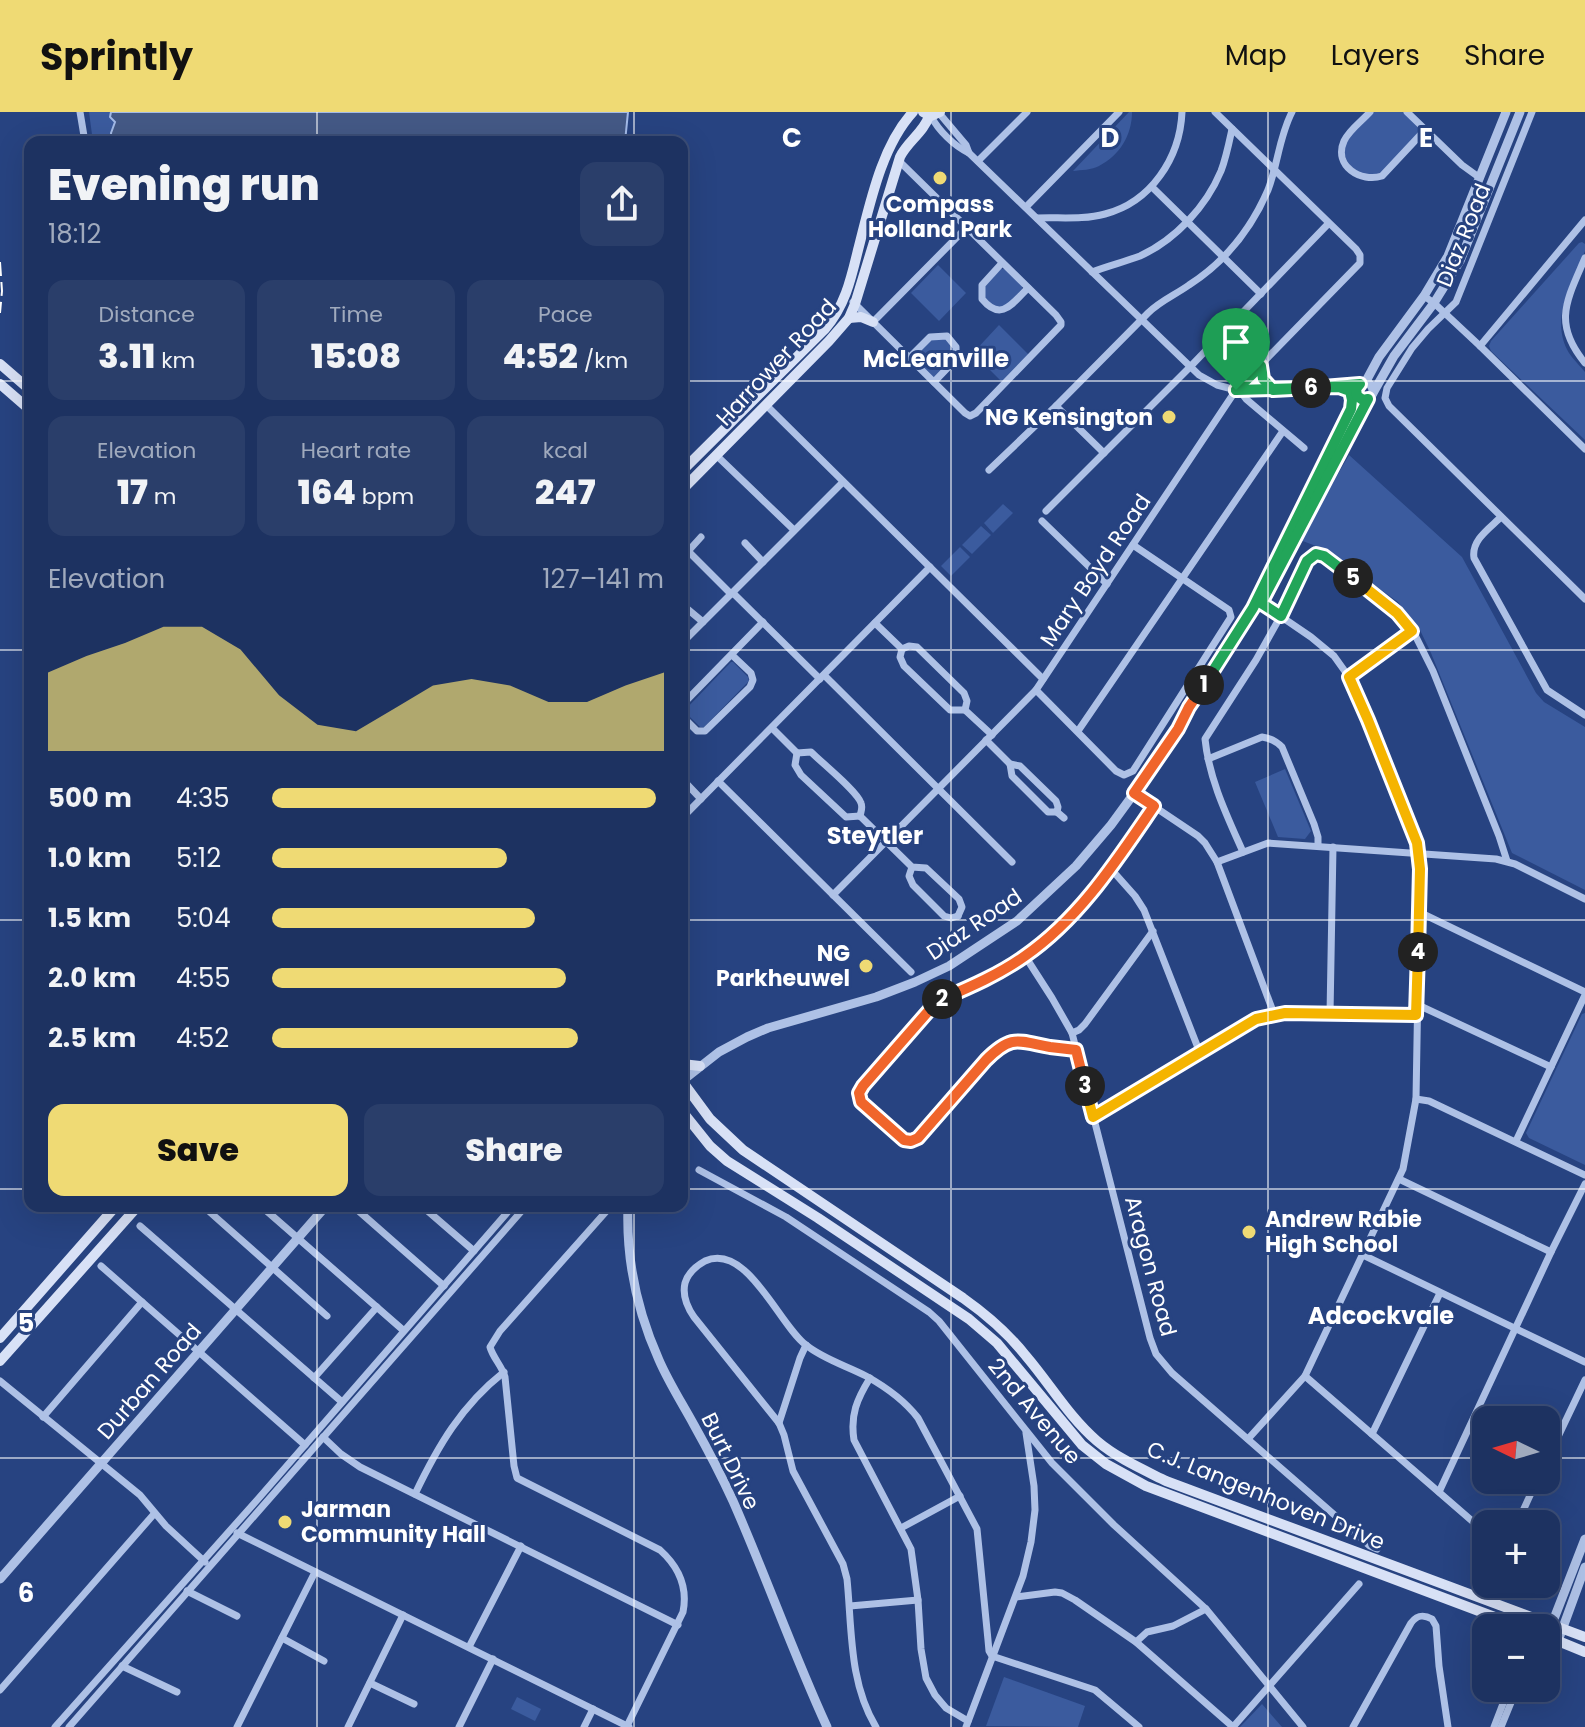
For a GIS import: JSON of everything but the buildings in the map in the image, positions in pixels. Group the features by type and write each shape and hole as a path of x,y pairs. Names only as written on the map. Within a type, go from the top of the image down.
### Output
{"main road":[{"name":"Harrower Road","path":"688,464 840,310 886,155 901,126 913,112"},
{"name":"Harrower Road","path":"688,484 849,318 899,161 905,147 932,114"},
{"path":"849,318 861,317 873,322"},
{"path":"0,364 24,385"},
{"path":"0,384 24,405"},
{"path":"750,404 762,409"},
{"path":"688,1065 700,1066"},
{"name":"C.J. Langenhoven Drive","path":"688,1089 730,1140 996,1323 1029,1358 1080,1424 1113,1453 1166,1481 1502,1614"},
{"name":"C.J. Langenhoven Drive","path":"688,1121 720,1155 736,1167 969,1319 997,1343 1076,1439 1127,1477 1487,1614"},
{"path":"0,1338 111,1212"},
{"path":"0,1361 133,1212"},
{"name":"C.J. Langenhoven Drive","path":"1560,1635 1585,1637"},
{"name":"C.J. Langenhoven Drive","path":"1560,1638 1585,1652"}],"street":[{"path":"80,112 84,136"},
{"path":"978,161 1027,112"},
{"path":"1026,207 1119,112"},
{"path":"1037,218 1106,214 1127,205 1152,187 1175,150 1182,112"},
{"path":"1046,511 1328,224 1215,112"},
{"path":"989,470 1158,303 1205,274 1239,240 1269,188 1283,132 1292,112"},
{"path":"1370,112 1343,143 1345,163 1360,177 1382,176 1425,130"},
{"path":"1407,112 1480,178"},
{"name":"Diaz Road","path":"1259,601 1358,390 1448,256 1506,112"},
{"name":"Diaz Road","path":"688,1076 719,1052 768,1028 867,1000 949,966 1017,921 1095,845 1192,713 1259,601 1394,356 1451,276 1467,246 1520,112"},
{"name":"Diaz Road","path":"1501,517 1389,406 1385,398 1387,388 1412,348 1456,302 1532,112"},
{"path":"932,114 1189,368 1207,381 1238,390 1339,387 1358,390 1370,385 1371,396 1363,400 1358,390"},
{"path":"1092,272 1150,251 1187,222 1205,200 1221,171 1232,129"},
{"path":"846,294 965,413 973,415 1059,329 1061,322 899,161"},
{"path":"1152,187 1261,294"},
{"path":"1480,346 1584,223"},
{"name":"Mary Boyd Road","path":"833,895 1036,690 1238,390 1358,265 1360,258 1356,249 1328,224"},
{"path":"873,322 966,228"},
{"path":"1585,258 1568,299 1565,317 1570,341 1585,363"},
{"path":"1002,263 982,284 982,299 989,308 1007,309 1028,288"},
{"path":"1424,296 1585,449"},
{"path":"909,358 930,337 947,336 956,347 956,359 934,382"},
{"path":"1261,366 1263,379 1273,390"},
{"path":"1238,390 1304,448"},
{"path":"1056,406 1104,453"},
{"path":"762,409 843,482 1043,679"},
{"path":"1078,731 1283,431"},
{"path":"716,455 794,530"},
{"path":"688,474 693,479"},
{"path":"688,637 843,482"},
{"path":"1585,599 1501,517 1476,543 1474,558 1547,690 1585,715"},
{"path":"1042,521 1107,584"},
{"path":"688,551 701,537"},
{"path":"745,543 763,562"},
{"path":"1036,690 1116,771 1124,775 1133,771 1229,622 1231,612 1133,545"},
{"path":"1243,852 1220,798 1208,759 1206,736 1256,660 1307,561 1316,554 1324,556 1397,613 1421,644 1507,861"},
{"path":"688,557 822,677 1012,862"},
{"path":"688,812 930,567"},
{"path":"1248,1439 1305,1376 1399,1179 1416,1099 1419,912 1417,843 1349,677 1334,656 1259,601"},
{"path":"688,610 703,622"},
{"path":"688,699 763,622"},
{"path":"875,623 902,649"},
{"path":"1349,677 1412,631"},
{"path":"902,649 917,647 964,693 967,701 965,710"},
{"path":"902,649 900,657 904,666 945,706 954,711 965,710"},
{"path":"688,722 697,731 705,731 750,687 753,680 751,673 732,655"},
{"path":"965,710 1010,764 1012,776 1048,812 1057,812 1064,818"},
{"path":"772,728 797,753 811,752 848,787 860,800 860,816"},
{"path":"1208,759 1262,737 1278,743 1314,824 1318,846"},
{"path":"797,753 795,765 801,775 846,817 860,816 912,867 926,868 959,899 962,907 960,918 944,916 913,885 909,876 912,867"},
{"path":"1010,764 1020,766 1056,801 1057,812"},
{"path":"718,781 911,972"},
{"path":"688,785 701,799"},
{"path":"1134,793 1198,836 1209,848 1274,1014"},
{"path":"1076,1050 1028,1041 1003,1045 986,1060 918,1138 911,1141 901,1138 861,1102 859,1093 941,999 974,985 1025,956 1072,915 1111,869 1154,806"},
{"path":"1217,862 1268,843 1496,859 1507,861 1585,899"},
{"path":"1330,1014 1333,847"},
{"path":"1111,869 1141,903 1200,1053"},
{"path":"1419,912 1585,993 1516,1141"},
{"path":"1072,1033 1085,1024 1153,931"},
{"name":"Aragon Road","path":"1025,956 1072,1033 1154,1349 1161,1362 1377,1549"},
{"path":"1416,1004 1551,1067"},
{"path":"1093,1117 1248,1023 1274,1014 1416,1015"},
{"path":"1416,1099 1429,1101 1585,1175"},
{"name":"2nd Avenue","path":"699,1170 786,1217 939,1321 1052,1463 1206,1609 1303,1727"},
{"path":"1399,1179 1551,1252"},
{"path":"1439,1492 1585,1184"},
{"path":"210,1212 327,1316"},
{"path":"268,1212 403,1330"},
{"name":"Durban Road","path":"0,1579 321,1212"},
{"path":"360,1212 444,1286"},
{"path":"429,1212 474,1251"},
{"path":"234,1532 505,1212"},
{"path":"55,1727 323,1437 521,1212"},
{"path":"234,1532 628,1727 678,1625 684,1604 684,1588 678,1570 666,1555 649,1544 517,1478 504,1372 490,1351 494,1338 606,1212"},
{"name":"Burt Drive","path":"628,1212 630,1267 651,1342 733,1501 827,1727"},
{"path":"140,1226 342,1402"},
{"path":"1363,1255 1585,1362"},
{"path":"876,1727 859,1690 843,1564 793,1471 779,1423 689,1310 685,1286 689,1275 702,1262 716,1258 737,1264 806,1345 870,1378 915,1414 979,1533 989,1651 992,1656 1095,1690 1139,1727"},
{"path":"101,1266 305,1445"},
{"path":"1372,1434 1440,1293"},
{"path":"43,1417 142,1302"},
{"path":"314,1378 377,1307"},
{"path":"779,1423 806,1345"},
{"path":"415,1494 438,1446 451,1428 486,1387 504,1372"},
{"path":"1305,1376 1472,1521"},
{"path":"870,1378 854,1407 854,1440 911,1549 926,1678 946,1708 967,1724 1016,1597 1029,1552 1035,1510 1026,1431"},
{"path":"1560,1433 1585,1380"},
{"path":"0,1381 140,1495 154,1514 206,1563"},
{"path":"323,1437 354,1464 678,1625"},
{"path":"901,1528 960,1496"},
{"path":"0,1690 154,1514"},
{"path":"1559,1614 1585,1539"},
{"path":"469,1647 521,1546"},
{"path":"72,1726 187,1591 206,1563"},
{"path":"1560,1618 1585,1567"},
{"path":"240,1726 315,1572"},
{"path":"1016,1597 1062,1593 1075,1600 1136,1642 1233,1727 1359,1584"},
{"path":"187,1591 237,1616"},
{"path":"850,1606 918,1600"},
{"path":"1136,1642 1147,1632 1173,1626 1206,1609"},
{"path":"348,1727 403,1615"},
{"path":"1353,1727 1411,1623 1419,1616 1429,1617 1436,1626 1448,1727"},
{"path":"282,1638 324,1661"},
{"path":"459,1727 493,1659"},
{"path":"122,1666 177,1692"},
{"path":"370,1683 414,1704"},
{"path":"1494,1727 1504,1702"},
{"path":"1501,1727 1511,1702"},
{"path":"584,1727 593,1709"}],"shaded area":[{"path":"89,112 111,112 110,117 115,122 111,136 92,136"},
{"path":"111,112 628,112 626,136 111,136 115,122 110,117"},
{"path":"1132,112 1127,136 1119,150 1096,167 1073,171"},
{"path":"1374,112 1403,112 1419,127 1419,132 1385,170 1368,175 1355,170 1344,152 1353,132"},
{"path":"1582,242 1585,251 1569,288 1561,328 1569,353 1585,372 1585,440 1489,346"},
{"path":"938,265 966,293 939,321 911,293"},
{"path":"1001,269 1005,269 1022,285 1022,289 1006,307 993,308 984,299 984,286"},
{"path":"999,325 1029,355 1002,382 973,353"},
{"path":"945,337 955,347 954,360 937,377 932,377 916,361 916,355 932,338"},
{"path":"1349,455 1462,557 1536,693 1544,702 1585,727 1585,890 1512,853 1431,653 1419,628 1398,602 1324,549 1300,540"},
{"path":"1003,504 1013,513 993,533 984,523"},
{"path":"981,526 991,535 972,554 962,545"},
{"path":"960,547 970,557 951,576 941,566"},
{"path":"731,662 748,677 749,681 704,727 688,715 688,707"},
{"path":"1285,769 1311,831 1305,839 1278,837 1255,782"},
{"path":"1585,1013 1585,1165 1529,1138 1526,1133"},
{"path":"1004,1677 1085,1706 1078,1727 986,1726"},
{"path":"517,1697 541,1709 535,1721 511,1709"},
{"path":"1262,1704 1282,1727 1240,1727"}],"railway":[{"path":"0,262 0,313"}],"place":[{"name":"Compass Holland Park","path":"940,178"},
{"name":"NG Kensington","path":"1169,417"},
{"name":"NG Parkheuwel","path":"866,966"},
{"name":"Andrew Rabie High School","path":"1249,1232"},
{"name":"Jarman Community Hall","path":"285,1522"}],"district":[{"name":"McLeanville","path":"936,359"},
{"name":"Steytler","path":"875,836"},
{"name":"Adcockvale","path":"1381,1316"}],"route":[{"path":"1236,390 1249,391 1273,390 1339,387 1350,391 1352,403 1253,608 1134,793 1154,806 1111,869 1072,915 1025,956 966,989 941,999 860,1090 861,1102 904,1140 918,1138 986,1060 998,1048 1013,1041 1076,1050 1093,1117 1256,1019 1285,1013 1416,1015 1419,853 1349,677 1412,631 1397,613 1322,555 1316,554 1307,561 1281,616 1261,603 1368,399 1357,396 1356,389 1360,384 1273,390 1263,379 1261,366 1236,390"}]}
